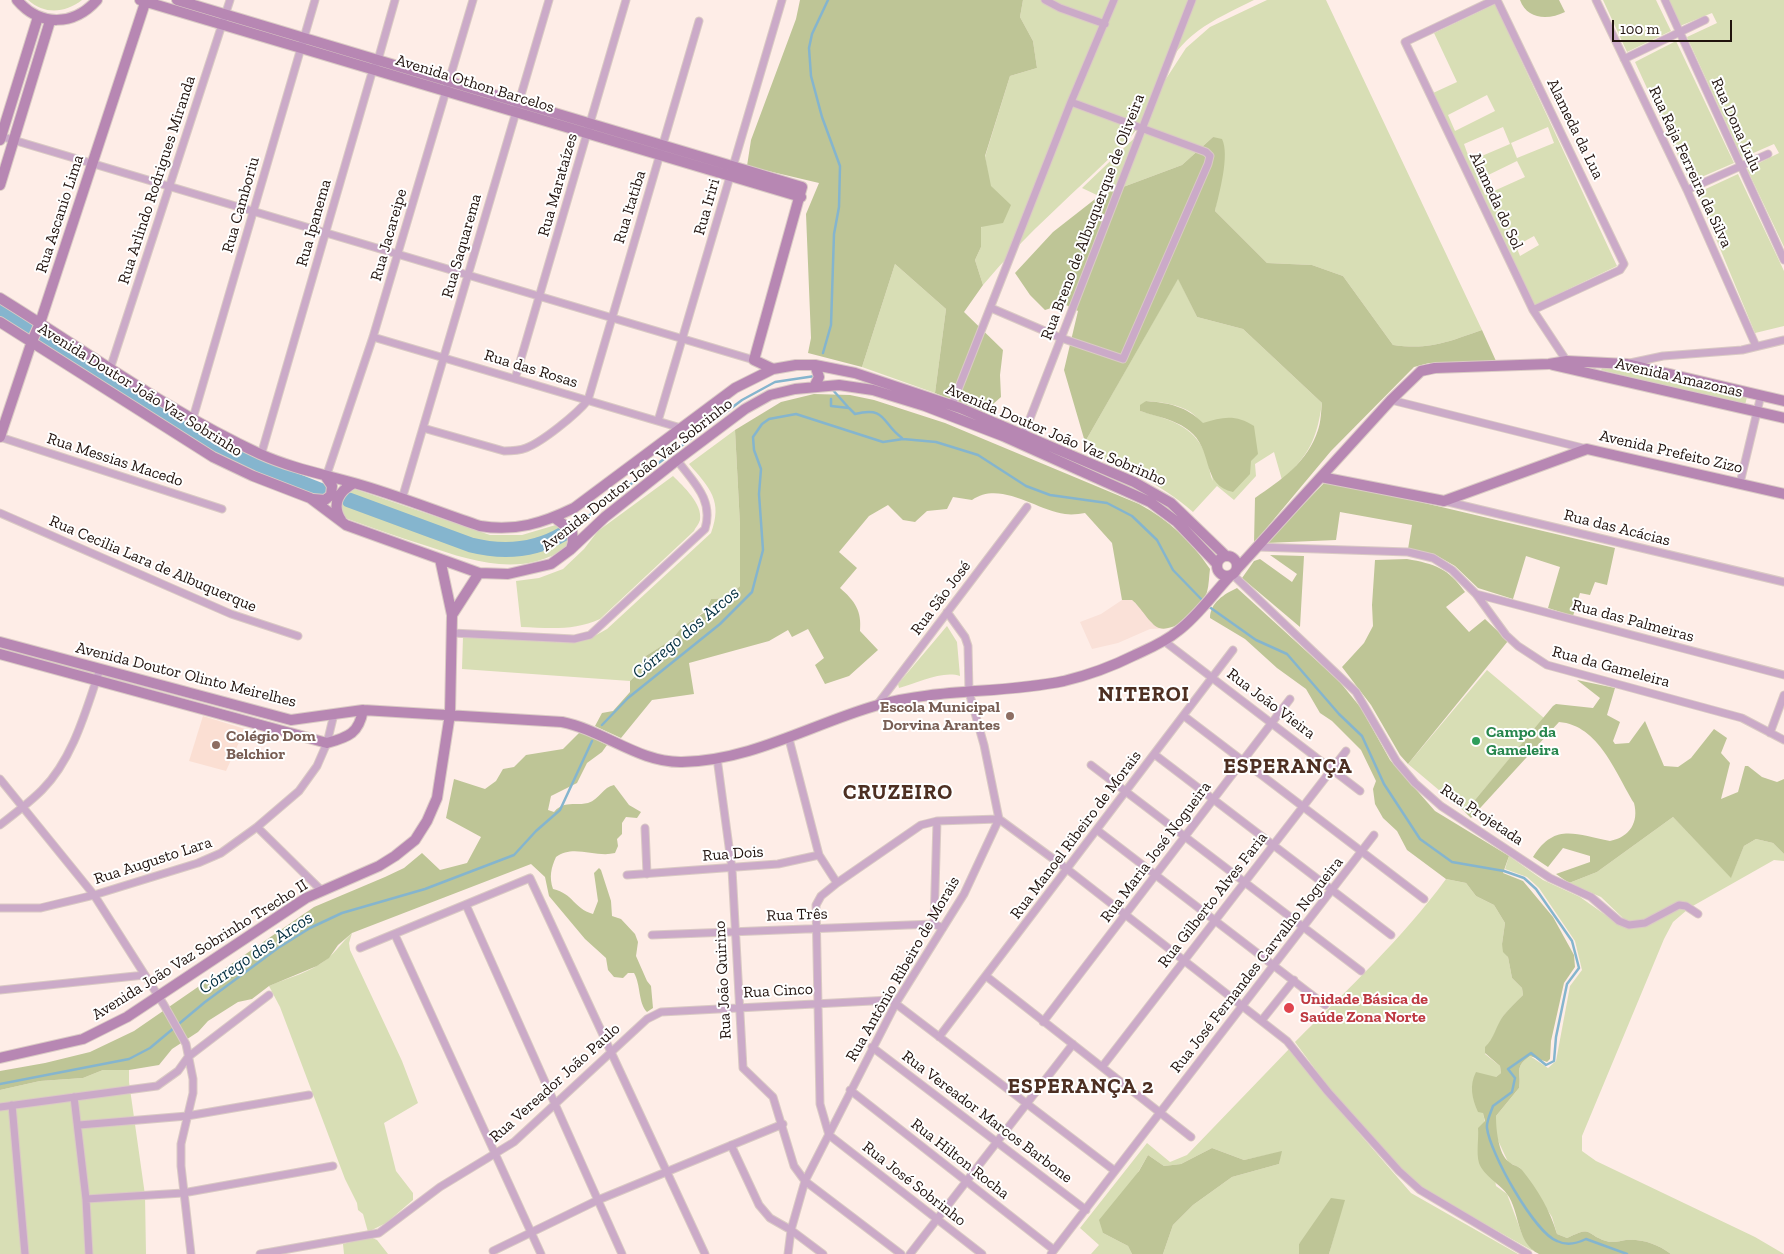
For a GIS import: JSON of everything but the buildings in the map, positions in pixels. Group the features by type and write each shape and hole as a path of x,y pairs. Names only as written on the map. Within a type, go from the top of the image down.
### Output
{"street":[{"path":"17,0 26,10 38,17 50,20 76,17 97,0"},
{"name":"Avenida Othon Barcelos","path":"177,0 224,20"},
{"name":"Rua Arlindo Rodrigues Miranda","path":"110,369 230,0"},
{"name":"Rua Camboriu","path":"193,418 315,0"},
{"name":"Rua Ipanema","path":"261,455 395,0"},
{"name":"Rua Jacareipe","path":"326,477 373,337 473,0"},
{"name":"Rua Saquarema","path":"402,499 549,0"},
{"name":"Rua Marataízes","path":"516,379 626,0"},
{"name":"Rua Iriri","path":"658,421 782,0"},
{"path":"1045,0 1060,8 1105,24"},
{"path":"952,405 1071,102 1114,0"},
{"name":"Rua Breno de Albuquerque de Oliveira","path":"1022,439 1192,0"},
{"name":"Alameda do Sol","path":"1496,0 1405,42 1532,310 1568,365"},
{"name":"Alameda da Lua","path":"1496,0 1623,260 1623,267 1620,270 1532,310"},
{"name":"Rua Raja Ferreira da Silva","path":"1596,0 1687,190 1756,346"},
{"name":"Rua Dona Lulu","path":"1665,0 1739,167 1784,260"},
{"name":"Avenida Othon Barcelos","path":"144,1 224,20 589,128 732,171 801,197 754,360"},
{"name":"Rua Ascanio Lima","path":"0,437 32,341 40,323 144,1"},
{"path":"38,17 0,137 754,360 773,369"},
{"path":"0,184 50,20"},
{"path":"1624,58 1705,20"},
{"name":"Rua Itatiba","path":"588,400 699,21"},
{"path":"991,308 1061,338 1123,359 1208,164 1210,156 1206,152 1071,102"},
{"path":"1687,190 1768,154"},
{"name":"Avenida Doutor João Vaz Sobrinho","path":"0,298 110,369 193,418 261,455 295,469 354,483 480,526 500,530 522,528 554,518 574,508 598,492 735,388 773,369 815,365 855,374 952,405 1150,502 1176,522 1217,566"},
{"name":"Avenida Doutor João Vaz Sobrinho","path":"0,322 213,457 253,476 310,498 346,525 479,573 508,574 551,564 570,550 605,517 744,409 770,395 794,389 839,385 873,390 1022,439 1156,493 1171,503 1228,556"},
{"name":"Rua das Rosas","path":"373,337 681,428"},
{"path":"1627,364 1663,356 1742,350 1784,340"},
{"name":"Avenida Amazonas","path":"1568,365 1627,364 1784,401"},
{"path":"814,387 819,377 815,365"},
{"path":"1209,599 1391,400 1421,371 1435,368 1568,365"},
{"name":"Avenida Amazonas","path":"1568,365 1784,418"},
{"path":"1740,483 1761,395"},
{"path":"423,428 504,451 516,452 529,447 580,410 588,400"},
{"path":"1391,400 1587,449"},
{"name":"Rua Messias Macedo","path":"0,437 222,509"},
{"name":"Avenida Prefeito Zizo","path":"1444,501 1587,449 1784,494"},
{"path":"452,633 574,639 590,635 705,528 709,515 706,502 677,460"},
{"path":"310,498 324,500 331,495 332,486 326,477"},
{"path":"1321,477 1444,501"},
{"path":"346,525 340,519 336,505 343,489 354,483"},
{"name":"Rua das Acácias","path":"1444,501 1784,582"},
{"name":"Rua São José","path":"877,705 1028,507"},
{"name":"Rua Cecilia Lara de Albuquerque","path":"0,513 231,614 298,636"},
{"path":"554,518 572,531 574,542 570,550"},
{"path":"1209,599 1220,558 1255,548"},
{"name":"Rua da Gameleira","path":"1255,548 1408,552 1432,558 1452,570 1476,594 1506,635 1518,646 1547,665 1742,718 1784,740"},
{"path":"1228,556 1235,560 1233,573"},
{"name":"Avenida João Vaz Sobrinho Trecho II","path":"0,1058 83,1039 162,1000 306,898 379,866 396,856 415,840 427,821 437,798 450,714 452,615 440,559"},
{"path":"1217,566 1221,575 1233,573"},
{"path":"452,615 479,573"},
{"name":"Rua Projetada","path":"1233,573 1356,692 1397,762 1415,784 1441,806 1550,878 1590,897 1629,926 1645,923 1679,905 1686,906 1698,914"},
{"name":"Rua das Palmeiras","path":"1476,594 1784,675"},
{"name":"Avenida Doutor Olinto Meirelhes","path":"0,642 291,720 363,710 562,722 584,728 660,761 683,762 717,758 789,739 877,705 929,694 969,692 1066,680 1114,665 1164,641 1194,616 1209,599"},
{"path":"947,612 965,637 968,646 969,692 984,745 999,819"},
{"name":"Rua João Vieira","path":"1164,641 1360,791"},
{"path":"16,659 20,648"},
{"name":"Rua Manoel Ribeiro de Morais","path":"940,1037 1233,650"},
{"name":"Avenida Doutor Olinto Meirelhes","path":"0,654 327,743"},
{"path":"0,825 42,790 61,764 77,733 100,669"},
{"path":"187,705 190,693"},
{"path":"1770,732 1784,695"},
{"name":"Rua Maria José Nogueira","path":"1043,1022 1290,699"},
{"path":"327,743 353,733 361,723 363,710"},
{"name":"Rua Augusto Lara","path":"0,908 40,908 94,895 198,863 221,853 257,827 299,791 317,766 327,743 334,714"},
{"path":"1184,716 1424,899"},
{"path":"789,739 819,855 837,883"},
{"name":"Rua Gilberto Alves Faria","path":"1102,1067 1346,750"},
{"path":"1154,754 1391,935"},
{"name":"Rua João Quirino","path":"717,758 732,869 738,1007 743,1068 773,1097 783,1124 794,1166 805,1181"},
{"path":"1091,765 1361,971"},
{"path":"0,778 94,895 162,1000 186,1044 193,1079 193,1093 181,1144 183,1193 191,1254"},
{"path":"828,1136 820,1104 816,905 821,896 837,883 913,829 937,822 999,819 1126,914 1262,1020 1296,1050 1328,1092 1410,1182 1433,1199 1528,1254"},
{"name":"Rua Antônio Ribeiro de Morais","path":"788,1254 791,1230 805,1181 896,1003 978,869 999,819"},
{"path":"934,924 937,822"},
{"path":"257,827 322,891"},
{"path":"644,828 647,874"},
{"path":"1097,830 1325,1005"},
{"name":"Rua José Fernandes Carvalho Nogueira","path":"1052,1252 1244,1006 1274,964 1374,835"},
{"name":"Rua Dois","path":"627,875 732,869 778,864 819,855"},
{"path":"360,948 530,878 705,1254"},
{"path":"466,905 622,1254"},
{"name":"Rua Três","path":"652,935 735,930 934,924 943,928"},
{"path":"395,934 541,1254"},
{"path":"0,990 146,975"},
{"path":"986,976 1191,1137"},
{"path":"1262,1020 1294,980"},
{"path":"0,1107 157,1086 178,1071 188,1057 269,995"},
{"name":"Rua Cinco","path":"661,1012 886,999 896,1003"},
{"path":"896,1003 1115,1171"},
{"name":"Rua Vereador João Paulo","path":"260,1254 378,1233 440,1187 496,1155 514,1142 647,1019 661,1012"},
{"path":"910,1254 1073,1044"},
{"name":"Rua Vereador Marcos Barbone","path":"872,1047 1086,1210"},
{"name":"Rua Hilton Rocha","path":"850,1090 1052,1252"},
{"path":"79,1125 187,1116 310,1095"},
{"path":"74,1097 79,1125 89,1254"},
{"path":"12,1105 25,1254"},
{"path":"493,1250 598,1200 783,1124"},
{"name":"Rua José Sobrinho","path":"828,1136 982,1254"},
{"path":"731,1145 759,1205 770,1218 791,1230 823,1254"},
{"path":"86,1199 183,1193 333,1166"},
{"path":"805,1181 901,1254"}],"shaded area":[{"path":"1122,600 1132,600 1141,608 1152,623 1160,628 1172,628 1150,629 1118,643 1092,649 1080,622 1101,614"},
{"name":"Colégio Dom Belchior","path":"203,716 245,729 226,771 189,761"}],"green space":[{"path":"28,0 82,0 69,8 48,10"},
{"path":"800,0 1023,0 1020,17 1033,41 1037,68 1010,76 985,156 991,186 1011,205 1003,223 981,227 981,247 975,260 983,285 964,312 1003,350 1000,375 1001,397 984,412 935,393 946,309 895,264 862,367 808,353 811,338 806,214 819,183 747,166 751,140 796,19"},
{"path":"1023,0 1254,0 1210,23 1187,40 1177,51 1159,81 1146,114 1138,128 1125,143 1034,230 983,285 975,260 981,247 980,233 990,186 985,157 1010,76 1037,68 1033,41 1020,17"},
{"path":"1267,0 1326,0 1482,330 1429,346 1393,345 1343,276 1312,265 1267,263 1215,211 1224,158 1213,137 1182,165 1099,196 1082,188 1146,127 1164,82 1186,48 1210,27"},
{"path":"1520,0 1559,0 1565,12 1546,17 1533,15 1523,7"},
{"path":"1603,0 1656,0 1671,31 1627,52"},
{"path":"1668,0 1784,0 1784,247 1747,169 1779,153 1774,144 1742,158 1687,37 1717,23 1712,13 1680,26"},
{"path":"1495,4 1617,266 1533,306 1433,93 1457,82 1434,33","holes":["1487,95 1495,111 1455,131 1448,115","1503,127 1510,144 1470,161 1464,144","1548,127 1554,143 1517,158 1511,143","1517,161 1525,177 1485,195 1478,180","1534,236 1539,245 1520,256 1516,246"]},
{"path":"1676,41 1734,163 1690,182 1635,62"},
{"path":"1213,137 1222,139 1225,155 1223,175 1215,211 1267,263 1312,265 1343,276 1393,345 1429,346 1482,330 1496,361 1429,363 1414,367 1331,451 1254,543 1255,498 1284,477 1308,452 1319,427 1322,403 1243,329 1197,317 1178,279 1085,442 1064,370 1078,311 1064,304 1045,310 1030,295 1015,273 1053,232 1099,196 1182,165"},
{"path":"1738,174 1784,271 1784,326 1755,333 1697,193"},
{"path":"895,264 946,309 935,393 862,367"},
{"path":"1178,278 1197,317 1243,329 1322,403 1317,427 1310,446 1299,462 1282,480 1274,452 1255,464 1256,476 1234,500 1217,486 1193,512 1168,492 1154,484 1126,469 1082,450","holes":["1146,401 1182,408 1193,414 1200,422 1205,433 1213,481 1206,455 1195,437 1179,425 1140,411"]},
{"path":"1603,367 1638,371 1747,397 1745,405 1601,370"},
{"path":"814,394 850,395 874,400 945,423 1139,504 1179,532 1210,569 1208,589 1204,598 1200,605 1181,623 1166,629 1156,626 1132,600 1122,600 1112,543 1085,513 1065,514 1018,498 994,493 972,500 953,497 947,509 927,511 915,522 903,520 888,505 869,516 839,552 857,568 840,588 850,597 859,612 860,631 878,650 849,676 825,684 815,665 824,658 808,629 792,637 788,630 769,641 689,663 694,694 652,700 621,738 595,726 602,713 613,711 630,692 630,681 637,674 644,657 671,640 682,627 705,612 711,599 727,598 740,586 740,525 735,430 781,402"},
{"path":"1146,401 1177,406 1197,417 1203,423 1216,419 1235,418 1254,426 1258,454 1251,461 1250,474 1233,492 1223,488 1216,483 1212,476 1199,442 1193,434 1175,422 1140,411 1140,405"},
{"path":"735,430 740,525 740,586 727,598 711,599 705,611 682,627 671,640 644,657 637,674 630,681 462,669 463,637 573,643 591,638 607,629 711,533 716,512 715,503 703,480 689,464"},
{"path":"673,476 691,496 698,508 700,520 694,531 600,619 571,627 521,627 516,581 539,578 563,569 584,549 598,531"},
{"path":"1327,480 1615,548 1607,585 1595,582 1590,595 1580,593 1573,616 1548,608 1560,567 1526,556 1513,599 1478,588 1455,566 1434,554 1408,549 1412,525 1340,512 1336,540 1266,543"},
{"path":"352,488 490,535 522,535 559,524 569,537 566,548 549,557 531,562 496,564 478,561 442,551 345,518 338,501"},
{"path":"1270,555 1304,556 1300,627 1242,578 1254,561 1260,559 1292,582 1297,574"},
{"path":"1407,559 1440,568 1459,584 1465,592 1446,607 1469,632 1485,619 1508,641 1408,764 1400,755 1371,705 1342,667 1364,643 1373,626 1372,605 1375,560"},
{"path":"1237,588 1339,681 1361,708 1390,760 1435,811 1509,856 1503,873 1523,881 1553,917 1574,955 1575,967 1564,983 1551,1041 1550,1059 1547,1062 1530,1056 1525,1060 1519,1070 1519,1088 1496,1116 1498,1140 1505,1158 1521,1169 1533,1185 1547,1208 1557,1234 1567,1238 1585,1231 1608,1242 1644,1241 1660,1247 1671,1254 1539,1254 1526,1242 1507,1194 1484,1172 1479,1163 1478,1128 1485,1121 1483,1113 1478,1112 1472,1092 1476,1072 1496,1077 1501,1073 1500,1066 1485,1053 1485,1047 1491,1040 1503,1016 1523,995 1522,988 1512,978 1508,957 1503,952 1502,944 1505,923 1494,905 1476,896 1466,883 1446,879 1407,850 1397,831 1383,818 1375,804 1373,789 1376,781 1361,750 1332,721 1320,713 1306,689 1277,668 1245,639 1210,618 1215,603 1227,593"},
{"path":"947,626 957,642 960,676 938,676 899,688 898,684"},
{"name":"Campo da Gameleira","path":"1487,670 1544,718 1465,812 1408,764"},
{"path":"1577,680 1615,688 1607,715 1620,722 1613,741 1615,744 1629,743 1645,721 1664,766 1678,767 1691,758 1714,729 1727,738 1721,753 1730,763 1721,799 1738,792 1745,766 1748,766 1762,777 1777,782 1784,779 1784,854 1773,843 1756,839 1744,846 1731,878 1673,817 1597,872 1569,883 1556,874 1590,862 1590,856 1563,848 1548,867 1533,857 1541,846 1558,835 1567,834 1610,841 1617,839 1631,828 1634,822 1635,810 1634,803 1613,765 1596,741 1573,725 1559,722 1471,818 1465,812 1553,706 1556,704 1593,708 1600,698"},
{"path":"580,732 607,745 602,752 587,763 577,783 551,796 548,810 554,812 562,806 588,803 596,799 607,788 614,785 629,805 641,812 637,818 626,817 622,823 622,834 617,839 618,846 615,853 600,854 577,851 563,853 556,857 551,873 552,885 553,889 565,894 581,908 593,914 598,901 594,873 599,868 601,870 611,901 612,916 621,919 635,934 638,942 636,956 651,986 653,1008 647,1012 642,1004 634,973 628,973 623,978 614,977 608,970 606,958 585,939 549,896 545,877 531,864 352,933 338,945 329,958 317,966 269,986 252,999 238,1002 208,1021 198,1032 172,1049 159,1065 129,1070 103,1070 83,1078 40,1081 0,1090 0,1071 90,1052 134,1031 314,907 404,868 422,853 440,870 467,863 481,837 446,818 454,779 485,789 496,781 503,769 514,767 526,755 563,749"},
{"path":"1673,817 1731,877 1744,846 1756,839 1773,843 1784,854 1784,861 1774,860 1691,907 1684,904 1635,924 1625,920 1601,897 1569,883 1597,872"},
{"path":"1509,856 1543,880 1580,897 1621,926 1630,928 1680,907 1687,910 1673,922 1664,939 1582,1136 1582,1151 1596,1161 1755,1237 1784,1254 1671,1254 1660,1247 1644,1241 1608,1242 1585,1231 1567,1238 1557,1234 1552,1217 1520,1168 1508,1162 1496,1136 1496,1116 1519,1088 1519,1070 1525,1060 1530,1056 1548,1068 1556,1061 1570,986 1582,970 1575,941 1539,888 1527,877 1505,869"},
{"path":"1446,879 1466,883 1476,896 1494,905 1505,923 1502,944 1508,957 1512,978 1522,988 1523,995 1503,1016 1485,1054 1500,1066 1501,1073 1496,1077 1483,1112 1496,1186 1507,1194 1522,1234 1533,1251 1421,1188 1410,1179 1329,1088 1295,1042 1393,943"},
{"path":"352,933 349,943 350,950 402,1061 418,1103 384,1123 396,1171 413,1193 413,1200 386,1223 368,1232 363,1214 358,1210 357,1203 345,1179 280,1007 269,986 320,964"},
{"path":"1290,1048 1326,1095 1411,1193 1518,1254 1329,1254 1344,1200 1299,1244 1299,1254 1163,1254 1173,1225 1193,1205 1232,1177 1279,1164 1281,1152 1244,1160 1212,1148 1181,1164 1164,1166 1148,1155 1103,1233 1128,1246 1132,1254 1091,1254 1099,1245 1080,1228 1147,1143 1170,1162 1187,1155"},
{"path":"103,1070 129,1070 129,1082 145,1195 146,1254 0,1254 0,1090 40,1081 83,1078"},
{"path":"1212,1148 1244,1160 1282,1151 1279,1164 1232,1177 1193,1205 1173,1225 1163,1254 1132,1254 1128,1246 1103,1233 1099,1220 1139,1171 1148,1155 1164,1166 1181,1164"},
{"path":"1331,1198 1345,1200 1329,1254 1299,1254 1299,1244"},
{"path":"370,1237 377,1240 388,1254 344,1254 343,1244"}],"waterway":[{"path":"823,353 831,325 834,234 839,207 840,166 822,117 811,76 809,48 812,34 828,0"},
{"path":"0,309 28,327"},
{"path":"46,339 223,449 261,467 322,491"},
{"path":"578,524 742,400 775,382 815,376"},
{"path":"832,389 848,407"},
{"path":"831,399 831,406 849,408 855,414 865,412 878,414 902,438"},
{"name":"Córrego dos Arcos","path":"602,725 628,698 720,624 752,592 763,550 759,494 761,469 754,450 753,437 762,424 769,419 796,414 883,442 903,439 936,442 978,455 1026,486 1050,495 1107,503 1132,516 1157,540 1173,570 1204,602"},
{"path":"349,500 483,548 507,550 530,547 552,540 563,534"},
{"name":"Córrego dos Arcos","path":"1208,606 1256,640 1287,654 1339,714 1362,736 1384,784 1420,839 1452,862 1504,871 1524,878 1536,889 1572,941 1579,968 1567,984 1556,1037 1554,1061 1546,1065 1531,1053 1508,1069 1515,1078 1512,1092 1493,1106 1487,1128 1490,1140 1504,1172 1526,1208 1548,1235 1564,1244 1586,1239 1627,1254"},
{"name":"Córrego dos Arcos","path":"0,1084 129,1059 150,1048 205,1002 278,948 310,928 342,913 425,889 514,855 536,831 560,810 592,741"}],"place":[{"name":"Escola Municipal Dorvina Arantes","path":"1010,716"},
{"name":"Campo da Gameleira","path":"1476,741"},
{"name":"Colégio Dom Belchior","path":"216,745"},
{"name":"Unidade Básica de Saúde Zona Norte","path":"1289,1008"}],"district":[{"name":"NITEROI","path":"1144,695"},
{"name":"ESPERANÇA","path":"1288,767"},
{"name":"CRUZEIRO","path":"898,793"},
{"name":"ESPERANÇA 2","path":"1081,1087"}]}
